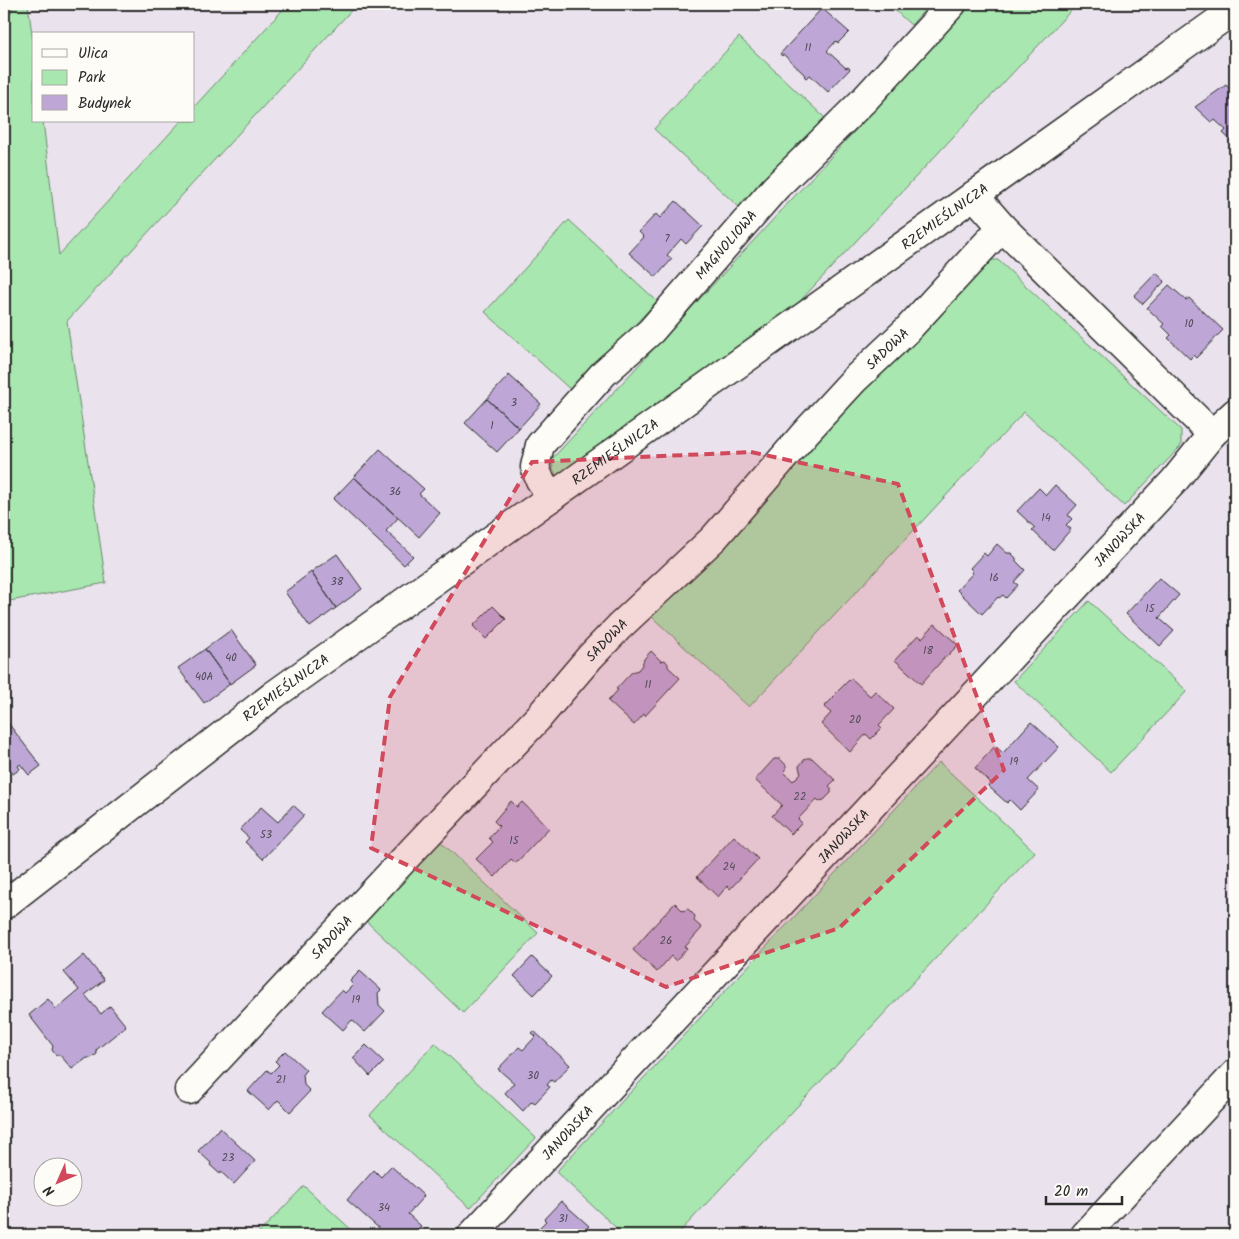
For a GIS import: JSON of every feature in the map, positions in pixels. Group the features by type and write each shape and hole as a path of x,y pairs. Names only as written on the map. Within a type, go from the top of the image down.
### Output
{"street":[{"name":"MAGNOLIOWA","path":"552,497 540,480 535,467 540,446 604,373 651,331 775,188 865,99 952,4"},
{"name":"RZEMIEŚLNICZA","path":"4,905 274,695 1235,9"},
{"path":"974,196 1002,227 1212,434"},
{"name":"SADOWA","path":"189,1090 538,718 590,657 620,626 714,538 848,386 907,330 1002,227"},
{"name":"JANOWSKA","path":"472,1235 1174,481 1212,434 1235,413"},
{"path":"1085,1235 1235,1074"}],"highlighted area":[{"path":"751,452 898,484 1004,770 839,928 666,987 371,848 390,697 532,462"}],"green space":[{"path":"14,4 28,4 32,34 32,122 43,122 59,255 180,122 195,122 195,106 288,4 357,4 67,321 106,583 4,602 4,31"},
{"path":"888,4 930,4 911,25"},
{"path":"972,4 1077,4 787,315 557,479 552,459"},
{"path":"739,37 825,118 741,209 654,129"},
{"path":"569,220 657,301 573,392 485,312"},
{"path":"984,260 998,260 1181,430 1181,446 1124,506 1024,412 749,707 651,616"},
{"path":"1089,601 1187,691 1111,772 1014,681"},
{"path":"939,762 1035,852 677,1235 624,1235 556,1172"},
{"path":"440,841 538,933 463,1013 366,921"},
{"path":"435,1043 536,1138 470,1208 370,1115"},
{"path":"304,1186 357,1235 257,1235"}],"building":[{"path":"823,7 849,32 838,43 836,41 827,51 846,68 850,69 828,92 810,75 806,78 783,54 782,56 780,54"},
{"path":"1235,59 1235,73 1229,64"},
{"path":"1226,85 1235,94 1235,144 1223,133 1226,130 1215,120 1212,123 1195,107"},
{"path":"676,201 703,226 686,244 681,239 667,255 672,259 656,277 629,253 644,237 639,232 656,214 660,218"},
{"path":"1156,273 1165,281 1143,304 1134,296"},
{"path":"1169,285 1186,300 1189,298 1223,330 1196,358 1193,355 1190,359 1168,338 1171,335 1162,326 1164,324 1147,308"},
{"path":"509,375 541,404 519,428 487,399"},
{"path":"487,399 519,428 497,452 465,423"},
{"path":"380,449 424,489 419,494 440,513 419,537 354,477"},
{"path":"354,477 398,518 386,531 413,556 404,565 333,499"},
{"path":"1055,485 1077,505 1068,515 1072,519 1066,525 1071,529 1053,550 1032,530 1035,528 1017,511 1039,488 1046,495"},
{"path":"997,544 1007,553 1011,553 1025,570 1014,582 1018,585 1006,598 1003,595 998,597 982,614 957,590 973,573 970,568 984,553 987,556"},
{"path":"337,554 362,589 336,608 311,572"},
{"path":"311,572 336,608 310,627 285,592"},
{"path":"1159,578 1179,595 1159,618 1174,631 1160,646 1126,614"},
{"path":"493,606 506,619 486,639 473,626"},
{"path":"935,624 958,645 921,684 895,660 918,635 922,638"},
{"path":"231,630 256,665 230,684 205,649"},
{"path":"205,649 230,684 204,703 178,668"},
{"path":"651,651 661,661 665,660 668,667 680,678 645,716 644,714 634,725 608,701 632,672 638,670"},
{"path":"851,678 870,696 875,691 894,709 879,725 882,728 871,739 866,734 850,752 821,724 831,713 824,707"},
{"path":"5,719 41,766 29,775 20,764 18,766 20,769 13,774 11,771 4,777"},
{"path":"1031,722 1059,747 1028,780 1039,790 1020,810 1010,800 1007,803 988,786 991,783 975,768 995,746 1003,753"},
{"path":"806,758 812,758 835,780 829,786 831,793 824,800 819,801 817,799 798,819 802,823 791,834 772,816 782,805 755,780 774,759 780,759 786,765 784,772 793,781 801,773 799,766"},
{"path":"511,801 517,807 522,802 549,828 516,863 511,859 495,877 476,859 493,842 489,838 499,826 494,821"},
{"path":"293,805 304,815 263,859 245,842 249,838 240,830 261,807 278,822"},
{"path":"734,836 758,859 730,889 727,886 718,897 697,877"},
{"path":"675,903 683,911 688,909 695,916 694,921 702,928 685,947 687,948 676,961 671,956 657,972 633,950"},
{"path":"84,955 104,980 85,995 101,1014 110,1006 126,1026 96,1050 97,1054 87,1058 72,1069 60,1055 56,1055 52,1050 53,1046 29,1015 48,999 56,1009 79,990 64,972"},
{"path":"532,957 552,976 534,995 514,976"},
{"path":"360,971 381,990 378,993 379,1005 385,1011 365,1032 352,1020 343,1030 322,1011 342,990 345,993 353,985 350,981"},
{"path":"534,1031 570,1065 554,1082 551,1080 547,1085 550,1087 535,1103 532,1101 523,1111 505,1093 514,1083 498,1069 519,1047 523,1050 536,1036 532,1033"},
{"path":"366,1045 384,1062 370,1076 353,1058"},
{"path":"285,1051 306,1070 303,1073 304,1085 310,1091 290,1112 278,1100 269,1110 248,1091 267,1070 271,1073 279,1065 275,1061"},
{"path":"220,1128 255,1161 234,1184 210,1165 211,1163 198,1151"},
{"path":"391,1166 424,1196 408,1214 421,1226 412,1235 378,1235 382,1231 347,1200 374,1170 381,1177"},
{"path":"561,1201 589,1226 580,1235 529,1235 532,1232 534,1233 546,1221 544,1219"}]}
